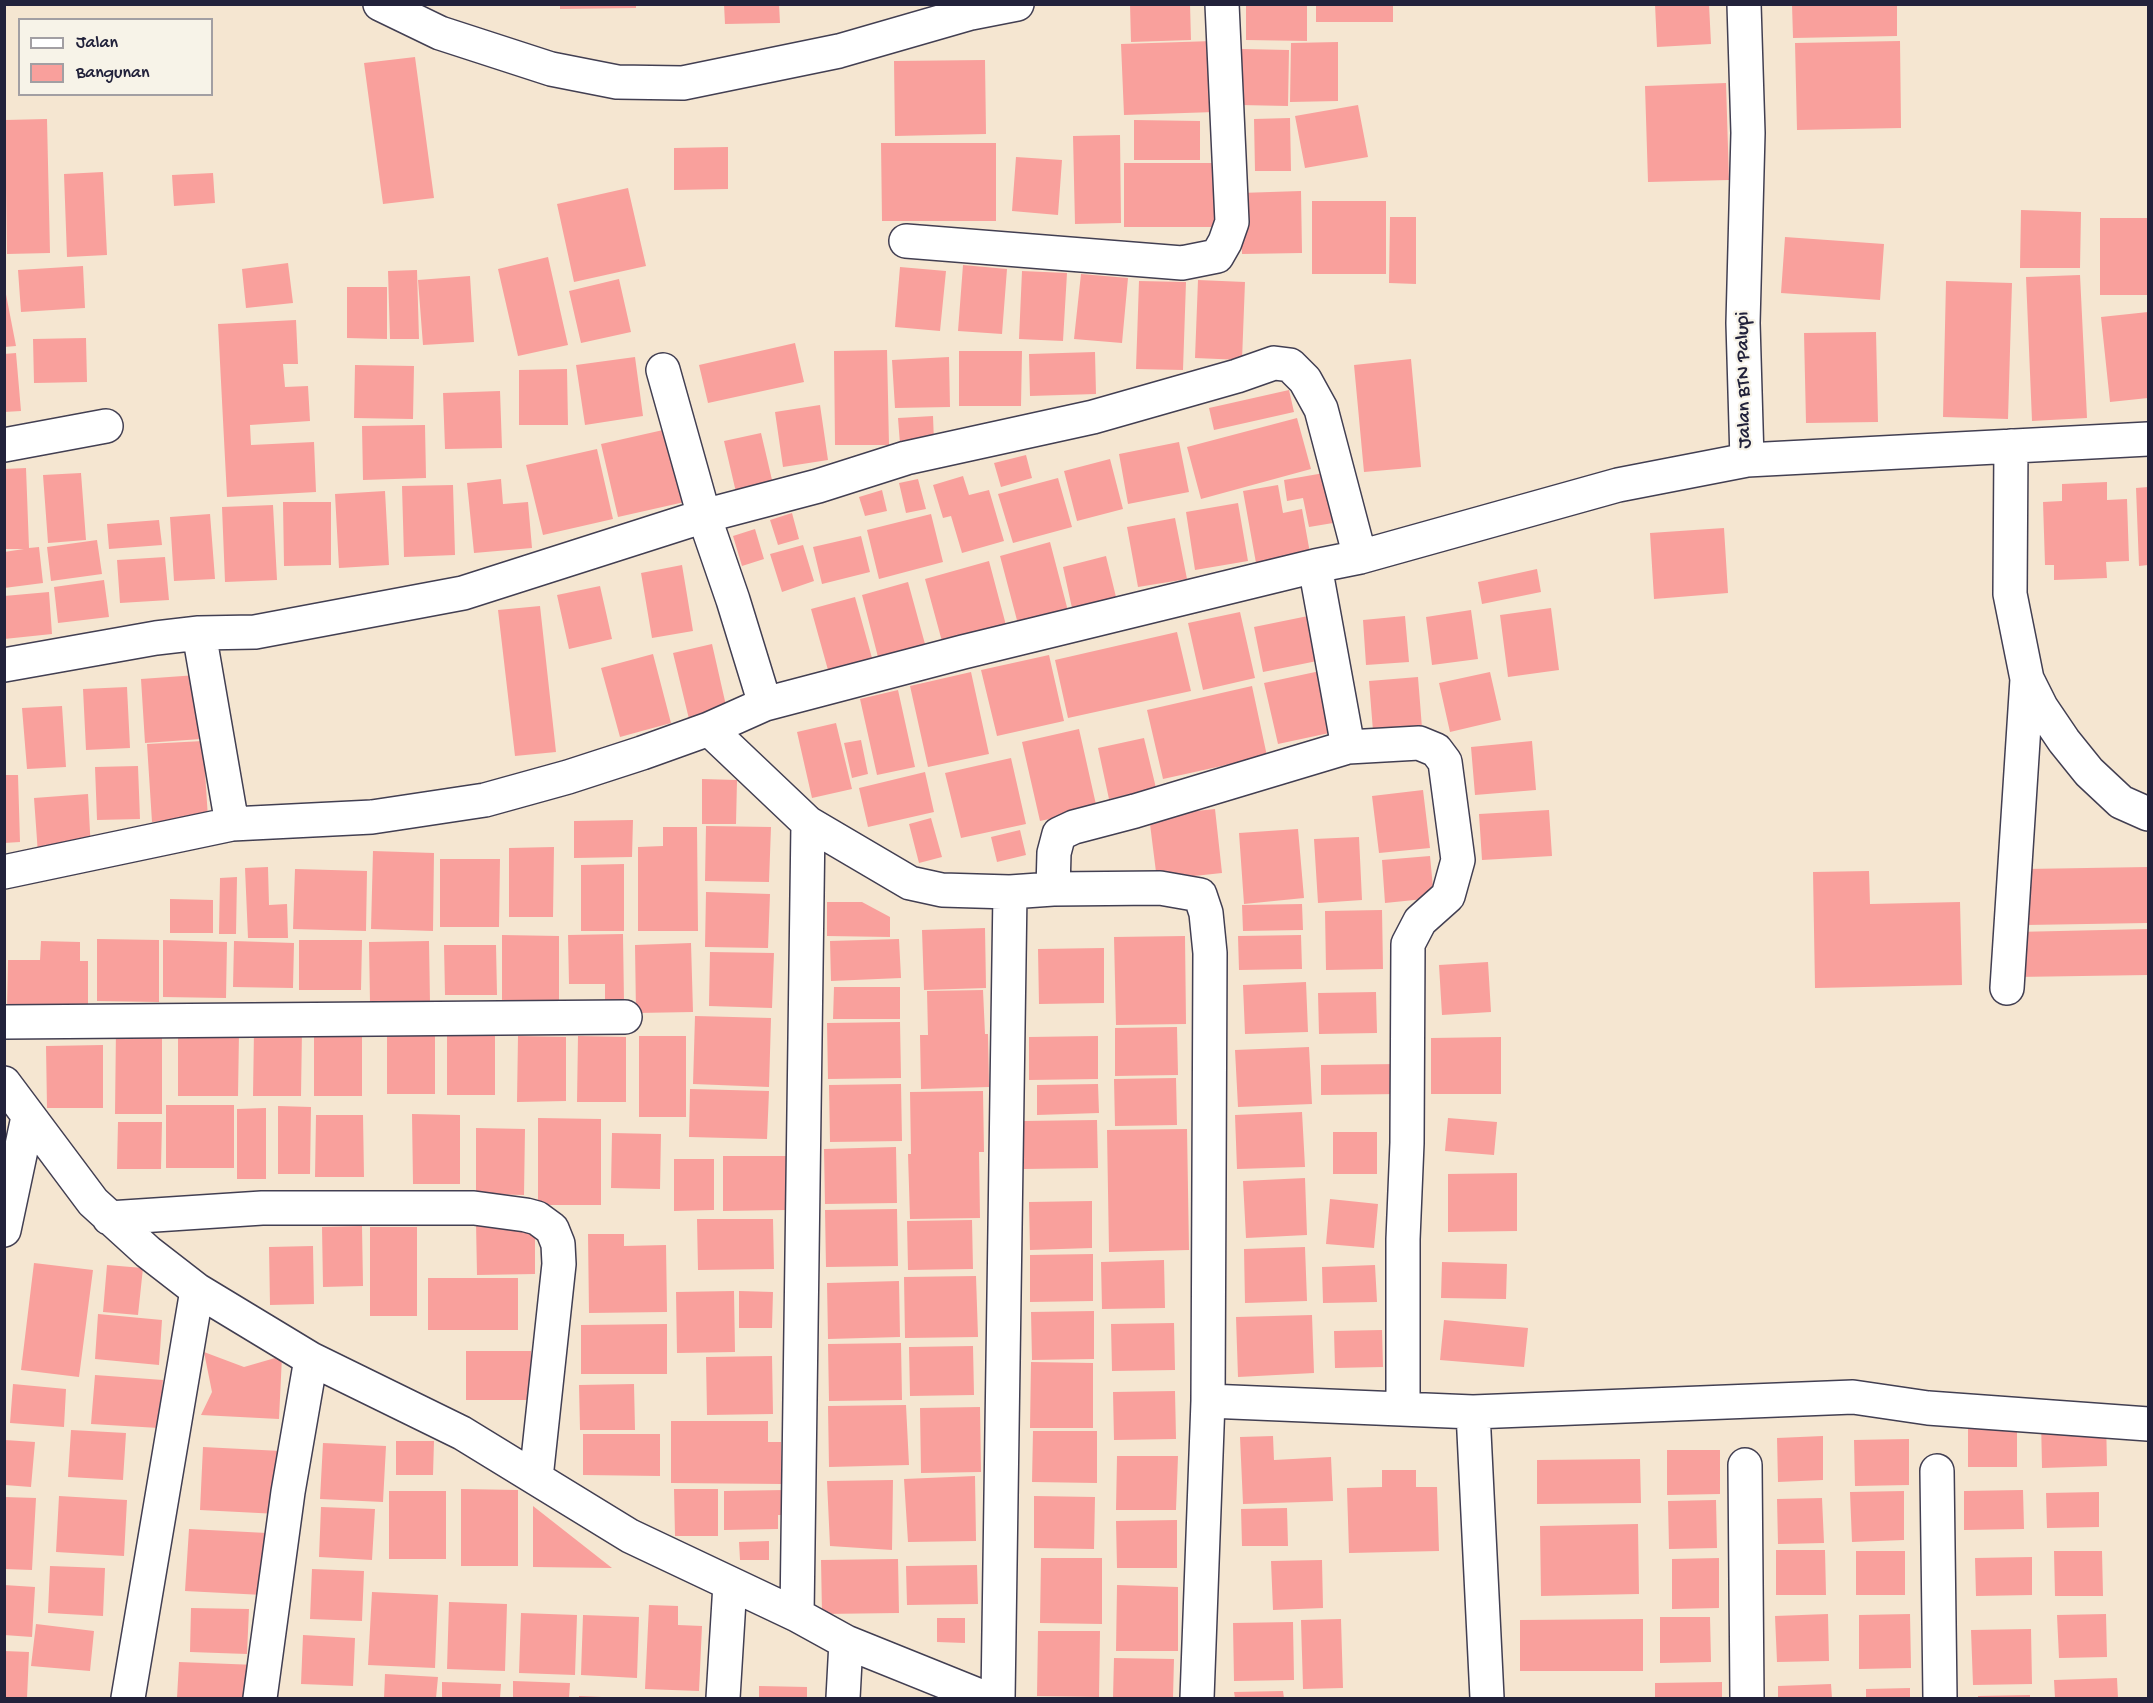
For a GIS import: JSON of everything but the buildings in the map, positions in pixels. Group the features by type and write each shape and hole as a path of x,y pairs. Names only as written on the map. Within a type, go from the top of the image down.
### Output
{"street":[{"path":"381,5 440,33 551,69 618,82 684,83 839,51 971,13 1017,4"},
{"path":"906,241 1182,262 1217,256 1226,242 1232,222 1222,4"},
{"name":"Jalan BTN Palupi","path":"1744,4 1748,133 1743,324 1747,460 2148,439"},
{"path":"4,665 156,638 199,633 255,632 463,593 704,516 818,486 906,458 1093,417 1237,376 1274,363 1290,364 1305,380 1321,409 1360,557"},
{"path":"663,370 704,516 765,704"},
{"path":"4,445 106,426"},
{"path":"2007,988 2027,679 2010,594 2011,446"},
{"path":"4,872 232,824 372,818 485,800 568,777 709,729 765,704 1315,566 1360,557 1618,485 1747,460"},
{"path":"1315,566 1348,747"},
{"path":"199,633 232,824"},
{"path":"2027,679 2041,707 2089,772 2121,802 2148,814"},
{"path":"709,729 808,823 910,882 942,890 1010,892 1053,889 1160,888 1200,895 1206,913 1210,953 1208,1401 1197,1698"},
{"path":"1053,889 1054,853 1059,834 1074,827 1348,747 1419,743 1436,750 1445,762 1458,860 1448,896 1420,921 1408,944 1407,1143 1403,1239 1403,1409"},
{"path":"797,1615 808,823"},
{"path":"998,1698 1010,892"},
{"path":"4,1022 625,1017"},
{"path":"4,1083 82,1190 109,1218 196,1290 311,1359 462,1433 630,1536 797,1615 846,1642 985,1698"},
{"path":"4,1230 28,1117"},
{"path":"109,1218 262,1208 474,1208 537,1218 552,1229 558,1245 559,1264 536,1478"},
{"path":"128,1698 196,1290"},
{"path":"260,1698 288,1492 311,1359"},
{"path":"1208,1401 1473,1412 1853,1397 1928,1408 2148,1424"},
{"path":"1473,1412 1487,1698"},
{"path":"1745,1466 1747,1698"},
{"path":"1937,1471 1940,1698"},
{"path":"723,1698 730,1584"},
{"path":"843,1698 846,1642"}]}
